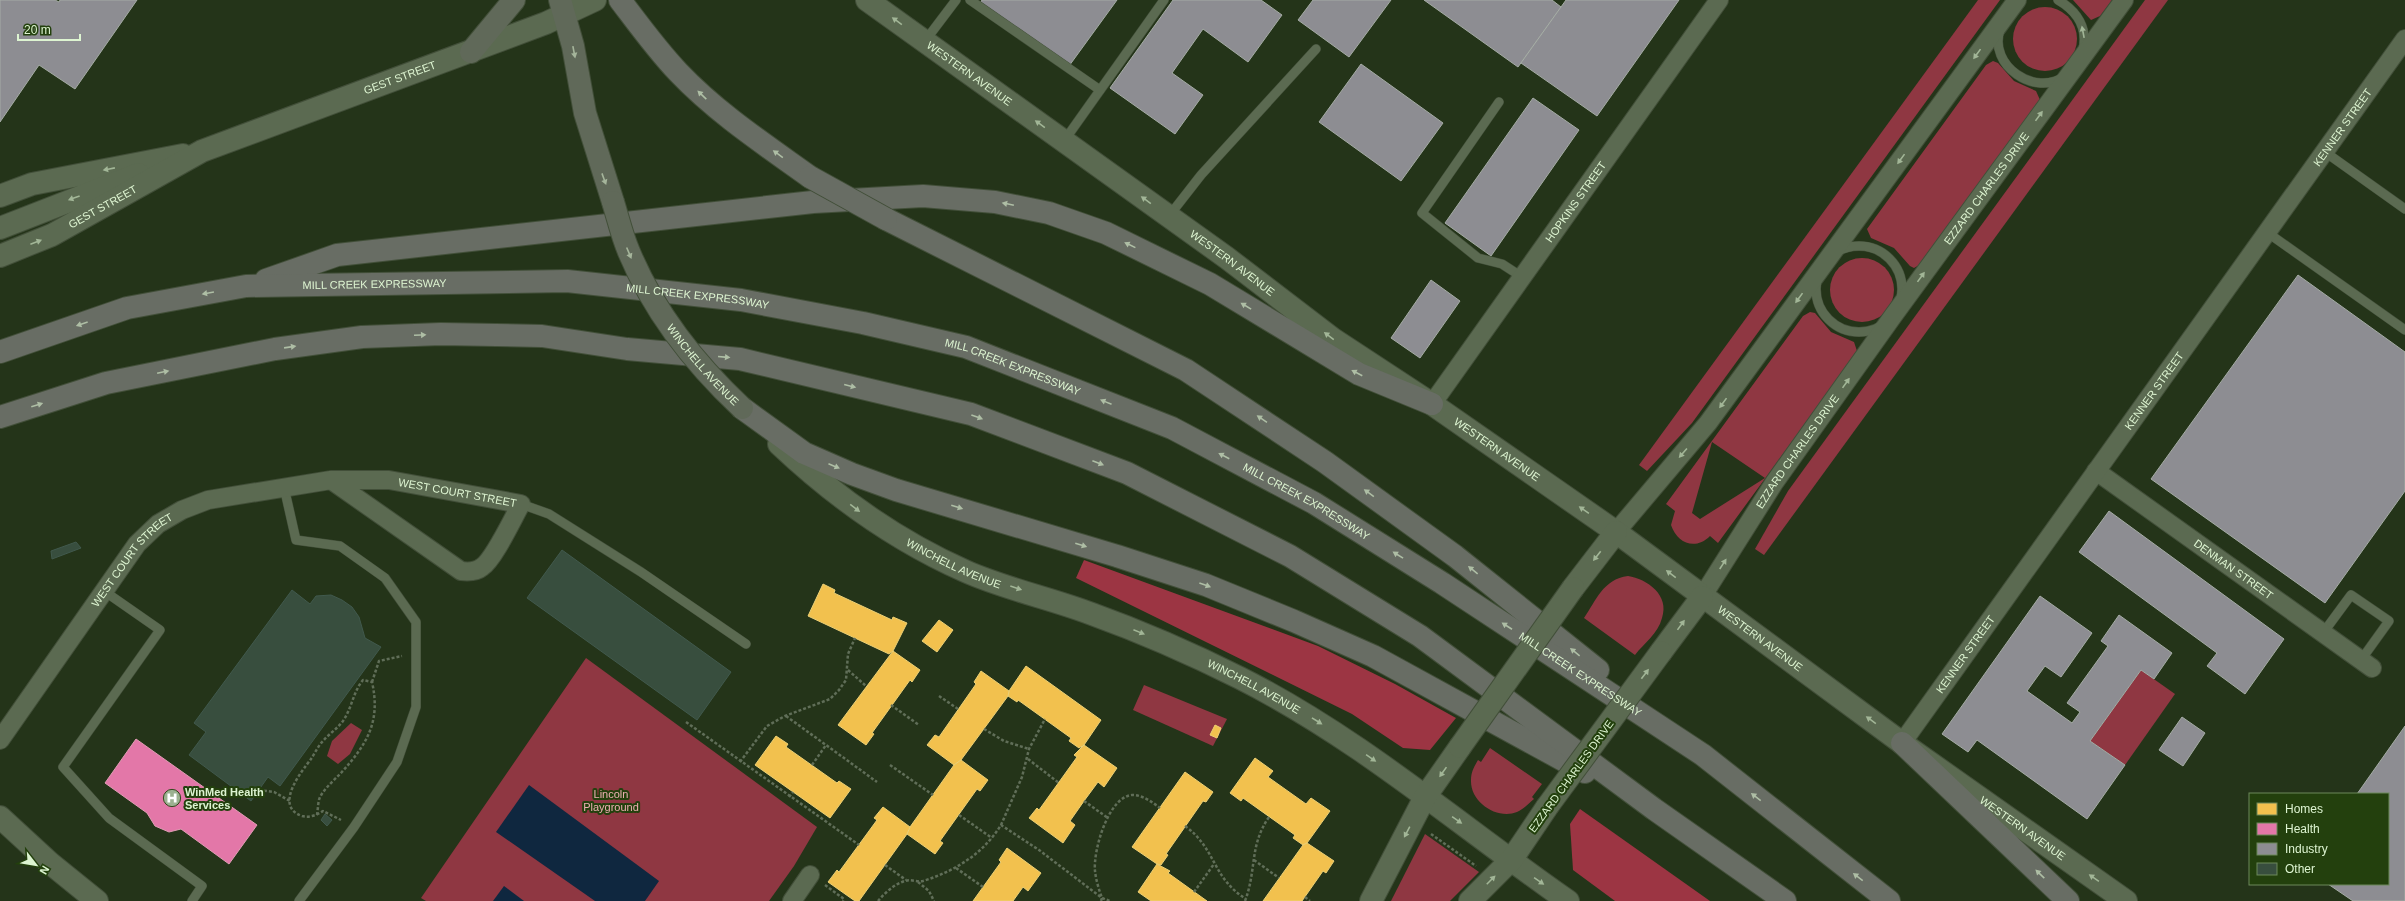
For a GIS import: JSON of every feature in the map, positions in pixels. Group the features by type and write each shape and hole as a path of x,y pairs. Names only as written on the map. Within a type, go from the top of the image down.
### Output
{"highway":[{"path":"620,0 673,66 708,101 732,121 810,177 886,219 1186,370 1325,462 1455,556 1703,755"},
{"path":"246,286 337,255 411,246 813,202 923,196 994,202 1049,213 1106,233 1210,284 1359,374 1432,404"},
{"name":"MILL CREEK EXPRESSWAY","path":"0,352 127,308 246,286 566,281 741,300 863,323 966,347 1172,428 1314,503 1442,582 1703,755 1889,901"},
{"path":"0,416 106,383 275,349 362,337 441,334 542,336 626,349 740,359 970,414 1126,473 1290,556 1420,636 1654,809 1785,901"},
{"path":"742,408 804,453 852,474 896,490 1110,553 1206,585 1294,621 1373,656 1654,809"},
{"path":"1902,743 2068,901"}],"main road":[{"path":"471,52 514,0"},
{"name":"GEST STREET","path":"0,256 52,235 202,151 471,52 562,7 595,0"},
{"name":"WESTERN AVENUE","path":"868,0 1169,216 1334,339 1432,404 1616,532 1702,597 1902,743 2126,901"},
{"name":"WINCHELL AVENUE","path":"562,7 585,112 628,250 646,288 668,323 710,378 822,483 867,517 907,542 966,571 1092,614 1163,642 1240,679 1316,720 1512,858 1568,901"},
{"path":"0,228 46,209 202,151"},
{"name":"GEST STREET","path":"0,196 32,184 202,151"},
{"path":"1371,901 1425,797 1573,588 1616,532"},
{"name":"EZZARD CHARLES DRIVE","path":"1470,901 1512,858 1547,807 1702,597"},
{"path":"0,817 50,863 97,901"}],"street":[{"name":"HOPKINS STREET","path":"1432,404 1719,0"},
{"path":"1616,532 1708,423 2017,0"},
{"name":"EZZARD CHARLES DRIVE","path":"1702,597 1774,483 1893,316 2124,0"},
{"name":"KENNER STREET","path":"1902,743 2268,233 2405,39"},
{"name":"DENMAN STREET","path":"2096,471 2367,664"},
{"name":"WEST COURT STREET","path":"0,740 137,544 158,524 182,510 208,500 331,480 389,480 521,504 487,563 475,571 468,572 461,570 331,480"},
{"path":"792,901 810,875"}],"lane":[{"path":"925,41 956,0"},
{"path":"970,0 1100,90"},
{"path":"1064,141 1164,0"},
{"path":"2025,0 2012,8 2003,19 1999,32 1998,46 2002,58 2011,71 2021,78 2034,83 2048,83 2061,79 2074,68 2082,56 2084,30 2079,18 2068,6 2058,0"},
{"path":"1169,216 1201,175 1316,49"},
{"path":"1499,102 1422,213 1478,258 1502,264 1522,277"},
{"path":"2325,152 2405,209"},
{"path":"2268,233 2405,330"},
{"path":"1850,246 1872,247 1883,253 1895,265 1901,278 1902,292 1899,305 1893,316 1877,329 1863,332 1848,332 1836,326 1826,318 1819,306 1816,281 1822,267 1829,258 1850,246"},
{"path":"284,487 296,540 340,546 385,578 416,622 416,707 397,762 354,827 299,901"},
{"path":"521,504 549,514 635,568 746,644"},
{"path":"104,591 160,630 63,767 109,818 202,886 192,901"},
{"path":"2323,633 2350,595 2389,621 2367,664"}],"path":[{"path":"740,762 767,726 785,716 830,699 846,680 848,654 855,638"},
{"path":"317,815 320,797 351,762 365,741 375,719 376,698 372,682 379,661 416,653"},
{"path":"848,669 866,686"},
{"path":"290,801 297,776 323,741 342,722 357,687 363,680 372,682"},
{"path":"939,696 958,710"},
{"path":"892,706 919,725"},
{"path":"785,716 878,782"},
{"path":"918,882 956,868 992,838 1000,824 1028,759 1029,749 1045,719"},
{"path":"686,722 789,797 859,845"},
{"path":"984,729 1004,742 1029,749"},
{"path":"812,765 826,745"},
{"path":"1028,759 1058,782"},
{"path":"890,765 933,795"},
{"path":"259,790 274,792 290,801 294,810 302,816 317,815 323,811 354,827"},
{"path":"789,797 793,792"},
{"path":"1102,900 1095,871 1096,855 1108,818 1121,800 1132,795 1143,797 1160,808"},
{"path":"1084,801 1108,818"},
{"path":"959,815 992,838"},
{"path":"1185,826 1204,843 1214,864 1227,884 1246,900 1251,884 1256,842 1269,817"},
{"path":"1000,824 1039,850 1102,900 1110,901"},
{"path":"1431,834 1481,867"},
{"path":"1254,860 1279,878"},
{"path":"1194,892 1214,864"},
{"path":"885,865 906,880 918,882 928,890 934,901"},
{"path":"956,868 983,887"},
{"path":"810,875 844,899 843,901"},
{"path":"878,901 888,890 906,880"},
{"path":"1305,897 1310,901"}],"green space":[{"path":"1978,0 2000,0 1692,423 1647,471 1639,465"},
{"path":"2073,0 2112,0 2100,16 2091,20"},
{"path":"2145,0 2168,0 1764,555 1755,549 1788,491"},
{"path":"2039,7 2051,7 2068,16 2075,27 2077,39 2075,51 2068,62 2051,71 2039,71 2027,66 2018,57 2013,45 2013,33 2018,21 2027,12"},
{"path":"1993,61 1998,63 2014,81 2036,91 2040,100 1921,264 1914,268 1910,266 1894,248 1871,238 1867,229 1986,65"},
{"path":"1856,258 1868,258 1885,267 1892,278 1894,290 1892,302 1885,313 1868,322 1856,322 1844,317 1835,308 1830,296 1830,284 1835,272 1844,263"},
{"path":"1810,312 1815,313 1831,332 1854,342 1857,351 1855,355 1718,543 1710,536 1704,541 1698,543 1687,543 1674,531 1671,525 1675,511 1666,504 1803,316","holes":["1712,442 1765,478 1700,519 1692,513"]},
{"path":"1628,576 1642,581 1655,590 1660,595 1664,610 1657,629 1635,655 1584,618 1606,586 1612,581"},
{"name":"Lincoln Playground","path":"586,658 817,827 794,866 769,901 426,901 421,898"},
{"path":"2141,670 2175,694 2125,765 2090,741"},
{"path":"1144,685 1227,719 1213,746 1133,710"},
{"path":"351,723 362,730 350,754 338,764 327,756 332,741"},
{"path":"1490,748 1542,784 1532,797 1534,799 1517,812 1509,814 1493,811 1480,802 1472,788 1471,780 1474,767 1478,760 1481,762"},
{"path":"1425,834 1479,872 1450,901 1391,901"}],"shaded area":[{"path":"1084,560 1318,646 1395,684 1456,718 1430,750 1403,748 1352,714 1076,578"},
{"path":"1580,809 1710,901 1615,901 1573,870 1570,824"}],"water":[{"path":"529,785 659,881 645,901 595,901 496,832"},
{"path":"504,886 524,901 493,901"}],"building: Homes":[{"path":"823,584 835,590 834,593 892,620 893,617 907,623 893,651 889,654 808,616"},
{"path":"939,620 953,630 937,652 922,641"},
{"path":"893,651 920,670 912,682 910,680 872,733 874,734 866,745 838,725"},
{"path":"1026,666 1101,720 1084,745 1079,748 1069,741 1071,738 1018,700 1017,702 1008,696 1009,691"},
{"path":"981,671 1009,691 1008,696 961,760 954,765 927,745 935,735 939,737 976,684 974,682"},
{"path":"1215,725 1221,728 1217,738 1210,735"},
{"path":"776,736 788,744 786,747 837,783 839,781 851,789 830,818 755,765"},
{"path":"1084,745 1117,768 1104,787 1098,782 1084,801 1070,821 1075,825 1063,843 1029,818 1037,808 1039,810 1077,757 1074,755"},
{"path":"1255,758 1273,771 1268,777 1306,804 1311,798 1330,811 1307,843 1303,845 1293,838 1295,835 1243,798 1241,801 1230,793"},
{"path":"961,760 988,780 980,791 977,789 940,841 943,843 935,854 907,834 910,827 954,765"},
{"path":"1185,772 1213,792 1206,802 1203,801 1166,854 1168,855 1161,865 1157,864 1132,847"},
{"path":"883,807 910,827 907,834 859,901 855,901 828,882 837,870 839,872 877,820 874,818"},
{"path":"1307,843 1334,861 1326,873 1323,871 1302,901 1263,901 1303,845"},
{"path":"1007,848 1041,873 1028,891 1023,887 1013,901 973,901 1001,862 999,860"},
{"path":"1157,864 1170,871 1168,873 1207,901 1151,901 1138,892"}],"building: Health":[{"name":"WinMed Health Services","path":"136,739 257,825 229,864 181,829 169,832 155,826 147,813 105,783"}],"building: Industry":[{"path":"0,0 55,0 59,2 60,0 137,0 75,89 39,65 0,122"},
{"path":"982,0 1117,0 1069,66 980,3"},
{"path":"1173,0 1261,0 1282,15 1248,62 1203,29 1172,73 1203,95 1175,134 1110,88"},
{"path":"1313,0 1391,0 1349,57 1298,20"},
{"path":"1424,0 1552,0 1561,7 1518,67"},
{"path":"1566,0 1679,0 1597,116 1521,63"},
{"path":"1361,64 1443,123 1401,181 1319,122"},
{"path":"1533,98 1579,130 1491,256 1445,223"},
{"path":"2298,275 2405,352 2405,491 2325,603 2151,479"},
{"path":"1431,280 1460,301 1420,358 1391,338"},
{"path":"2109,511 2284,639 2245,694 2207,666 2217,653 2079,552"},
{"path":"2040,596 2092,633 2061,677 2045,666 2027,691 2072,723 2080,712 2067,703 2108,646 2101,641 2119,615 2172,653 2154,679 2141,670 2090,741 2125,765 2087,819 1977,740 1968,752 1942,734"},
{"path":"2182,717 2205,733 2183,766 2159,750"},
{"path":"2405,726 2405,901 2353,901 2329,885 2389,885 2389,793 2358,793"}],"building: Other":[{"path":"76,542 81,548 52,559 51,551"},
{"path":"562,550 731,672 697,720 527,598"},
{"path":"292,590 310,604 316,596 331,595 342,600 352,607 359,617 365,638 381,647 280,786 268,777 251,801 189,755 206,732 194,723"},
{"path":"325,814 332,820 327,826 321,820"}],"place":[{"name":"WinMed Health Services","path":"172,798"}]}
